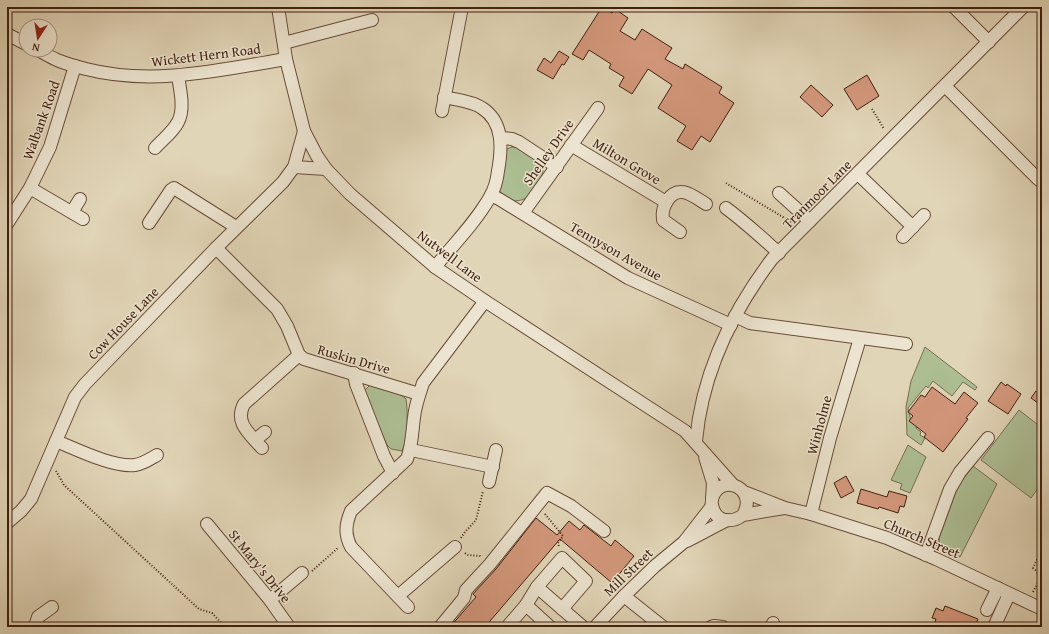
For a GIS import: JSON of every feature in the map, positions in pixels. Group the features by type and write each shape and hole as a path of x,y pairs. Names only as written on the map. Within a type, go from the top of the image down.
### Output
{"street":[{"name":"Nutwell Lane","path":"278,7 286,60 304,131 317,156 326,169 350,194 435,267 484,301 685,431 696,441 703,453 733,485"},
{"path":"442,111 462,7"},
{"path":"954,7 989,42"},
{"name":"Tranmoor Lane","path":"696,441 704,389 711,369 733,320 756,280 779,252 1023,7"},
{"path":"284,43 372,20"},
{"path":"7,34 18,40"},
{"name":"Wickett Hern Road","path":"54,58 75,66 101,73 139,77 178,76 213,72 286,60"},
{"name":"Walbank Road","path":"7,224 30,188 50,147 75,66"},
{"path":"155,148 178,123 181,116 182,107 178,76"},
{"path":"945,86 1042,182"},
{"path":"435,267 482,210 491,195 497,178 501,155 501,138 496,122 482,108 444,97"},
{"name":"Shelley Drive","path":"523,213 598,108"},
{"name":"Cow House Lane","path":"7,523 21,511 31,499 76,397 85,384 236,227 283,182 294,167 304,131"},
{"path":"501,138 512,139 519,142 557,167"},
{"name":"Milton Grove","path":"571,144 666,202"},
{"path":"294,167 326,169"},
{"path":"858,174 912,227"},
{"path":"30,188 83,219"},
{"path":"149,223 171,190 174,188 236,227"},
{"path":"680,232 663,220 663,208 670,196 679,192 692,195 706,204"},
{"path":"779,193 806,225"},
{"name":"Tennyson Avenue","path":"491,195 628,278 733,320 906,344"},
{"path":"72,212 80,199"},
{"path":"726,208 747,223 752,230 779,252"},
{"path":"903,237 924,215"},
{"name":"Ruskin Drive","path":"216,248 277,309 287,326 299,355 309,361 354,373 419,394"},
{"path":"408,608 351,546 348,540 347,522 351,511 407,459 411,450 415,412 419,394 428,377 484,301"},
{"name":"Winholme","path":"811,514 830,438 858,345"},
{"path":"265,432 258,444 242,424 240,418 241,410 244,404 299,355"},
{"path":"354,373 356,384 381,449 393,473"},
{"path":"926,555 950,489 960,472 988,438"},
{"path":"56,441 113,463 126,466 144,462 157,454"},
{"path":"411,450 493,467"},
{"path":"489,482 496,450"},
{"name":"Nutwell Lane","path":"703,453 712,483 712,503"},
{"path":"727,485 733,485 744,492 747,498 747,504 743,514 738,518 727,520 716,514 712,503 716,492 720,488 727,485"},
{"path":"440,627 464,598 466,590 490,564 547,492 571,506 604,531"},
{"name":"Church Street","path":"744,492 785,508 811,514 887,538 1042,609"},
{"name":"Mill Street","path":"684,542 712,503"},
{"name":"Church Street","path":"743,514 785,508"},
{"name":"Mill Street","path":"595,627 655,566 684,542 727,520"},
{"name":"St Mary's Drive","path":"207,524 270,600 286,626"},
{"path":"398,596 455,547"},
{"path":"506,627 526,605 540,583 562,558 586,581 562,609"},
{"path":"270,600 302,573"},
{"path":"540,583 562,609 582,627"},
{"path":"987,610 998,588"},
{"path":"994,627 1009,594"},
{"path":"624,596 663,627"},
{"path":"526,605 550,627"},
{"path":"35,627 38,616 52,607"},
{"path":"711,627 723,627"}],"path":[{"path":"872,109 891,141"},
{"path":"726,183 806,225"},
{"path":"47,462 53,466 64,485 199,609 212,613 225,627"},
{"path":"489,482 484,486 476,520 465,532 455,547 468,555 480,556 490,564"},
{"path":"537,505 563,536 558,543 562,558"},
{"path":"302,573 313,571 348,540"},
{"path":"1028,603 1040,578 1038,573 1033,568 1042,550"}],"green space":[{"path":"512,147 522,150 536,160 543,170 541,178 530,194 526,198 516,201 504,197 499,186 507,149"},
{"path":"925,347 977,387 975,390 963,382 952,396 933,381 928,388 926,386 908,408 911,421 921,432 920,435 925,438 921,445 907,435 906,407 911,381"},
{"path":"370,385 399,393 406,399 406,433 402,451 391,449 387,445 365,395 365,390"},
{"path":"1019,410 1042,428 1042,483 1031,498 981,460"},
{"path":"908,445 926,457 910,493 900,489 902,484 891,480"},
{"path":"973,466 997,484 960,557 943,548 939,542 939,538 958,486"}],"building":[{"path":"602,7 612,13 615,9 628,18 620,31 635,40 642,29 672,48 665,59 683,69 685,64 722,87 719,93 734,103 710,142 701,136 692,150 677,141 686,126 658,108 672,85 648,69 632,94 619,86 624,77 609,68 611,64 589,50 583,60 572,54"},
{"path":"559,51 569,57 564,65 562,64 553,79 537,70 544,58 551,63"},
{"path":"867,75 879,96 857,110 844,89"},
{"path":"811,85 833,105 822,117 800,97"},
{"path":"1001,382 1006,386 1007,384 1021,394 1008,414 988,401"},
{"path":"932,387 955,404 964,392 978,403 943,452 924,437 926,434 909,421 913,416 908,412 921,395 925,397"},
{"path":"1036,391 1042,396 1042,406 1031,398"},
{"path":"846,476 854,491 841,498 834,483"},
{"path":"861,489 887,497 889,491 907,496 904,507 900,506 898,513 879,507 878,509 857,503"},
{"path":"536,518 557,535 569,521 580,530 584,525 611,546 615,540 634,556 612,583 560,539 485,627 450,627 476,597 473,594 496,569"},
{"path":"945,606 978,619 975,627 933,627 936,619 932,618 936,608 943,611"}]}
